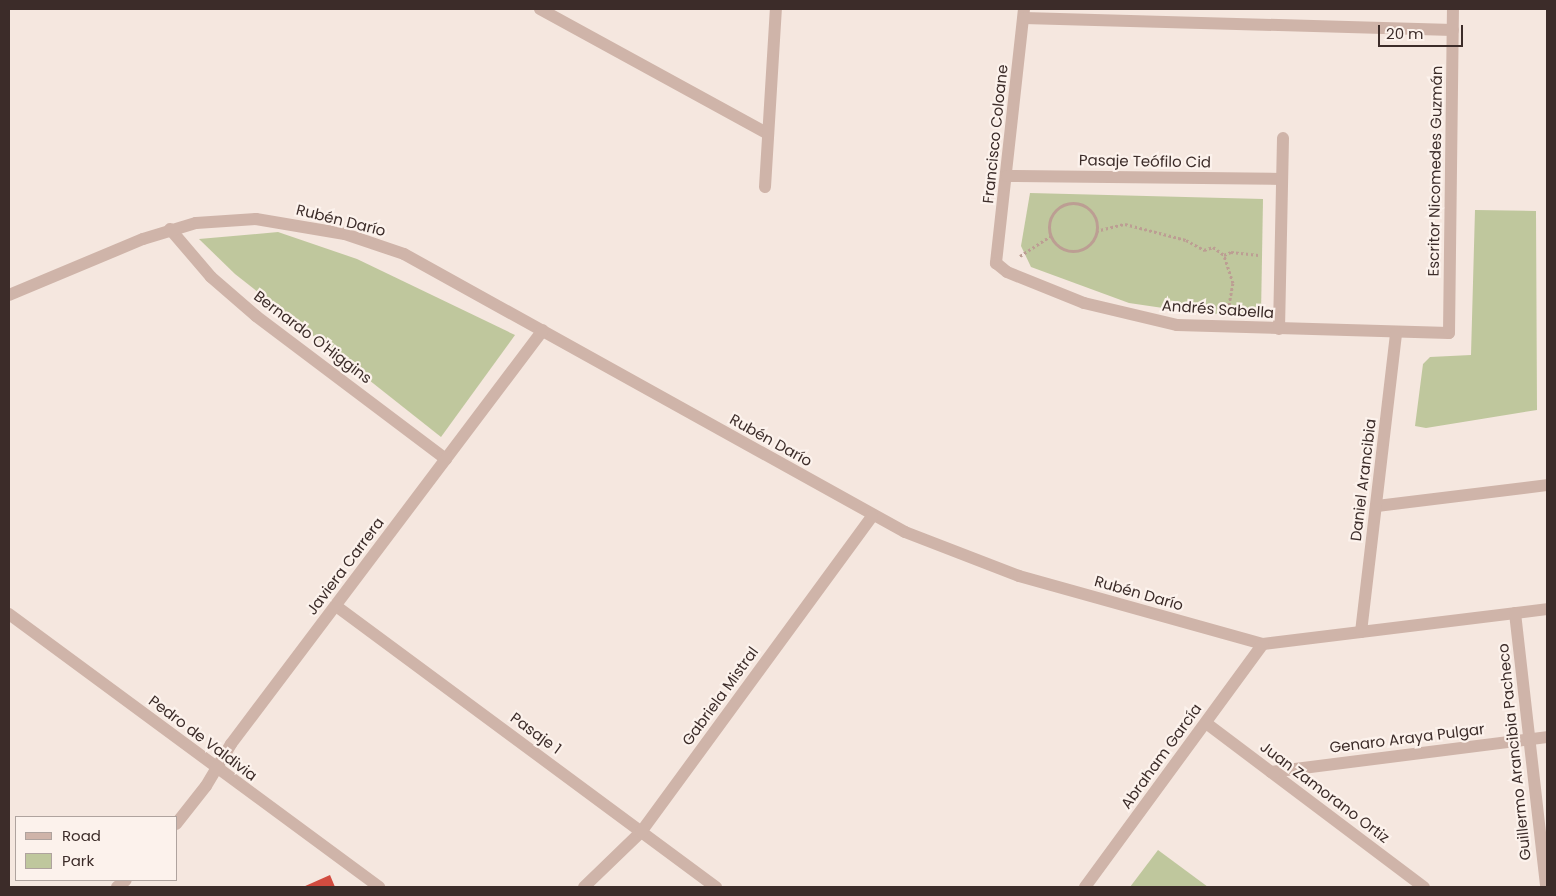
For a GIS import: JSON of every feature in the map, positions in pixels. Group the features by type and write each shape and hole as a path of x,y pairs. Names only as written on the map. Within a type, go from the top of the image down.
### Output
{"street":[{"path":"540,9 768,134"},
{"path":"765,187 776,9"},
{"name":"Escritor Nicomedes Guzmán","path":"1449,333 1453,9"},
{"path":"1024,14 1453,30"},
{"name":"Francisco Coloane","path":"998,265 1024,14"},
{"path":"1279,329 1283,138"},
{"name":"Pasaje Teófilo Cid","path":"1007,176 1282,179"},
{"name":"Rubén Darío","path":"9,296 170,230 224,219 256,219 352,236 404,254 543,330 872,516 978,563 1263,644 1547,609"},
{"name":"Bernardo O'Higgins","path":"170,230 211,277 256,316 446,459"},
{"name":"Andrés Sabella","path":"998,265 1032,285 1122,313 1177,325 1449,333"},
{"name":"Javiera Carrera","path":"178,821 217,768 231,744 543,330"},
{"name":"Daniel Arancibia","path":"1361,632 1396,332"},
{"path":"1377,506 1547,485"},
{"name":"Gabriela Mistral","path":"584,887 641,832 872,516"},
{"name":"Pasaje 1","path":"336,606 716,887"},
{"name":"Guillermo Arancibia Pacheco","path":"1515,613 1546,887"},
{"name":"Pedro de Valdivia","path":"9,614 378,887"},
{"name":"Abraham García","path":"1085,887 1263,644"},
{"name":"Juan Zamorano Ortiz","path":"1206,723 1424,887"},
{"name":"Genaro Araya Pulgar","path":"1271,772 1547,737"}],"path":[{"path":"1069,203 1077,203 1091,212 1096,231 1087,246 1073,251 1059,247 1051,236 1051,218 1062,206 1069,203"},
{"path":"1096,231 1126,224 1186,240 1204,250 1214,247 1224,255 1233,283 1229,328"},
{"path":"998,265 1051,236"},
{"path":"1224,255 1238,253 1280,258"}],"green space":[{"path":"1030,193 1263,199 1261,315 1197,313 1129,303 1031,267 1021,246"},
{"path":"1475,210 1536,211 1537,410 1426,428 1415,426 1423,364 1430,357 1471,355"},
{"path":"278,232 357,259 515,335 441,437 235,274 199,239"},
{"path":"1158,850 1208,887 1130,887"}],"building":[{"path":"330,875 335,887 303,887"}]}
